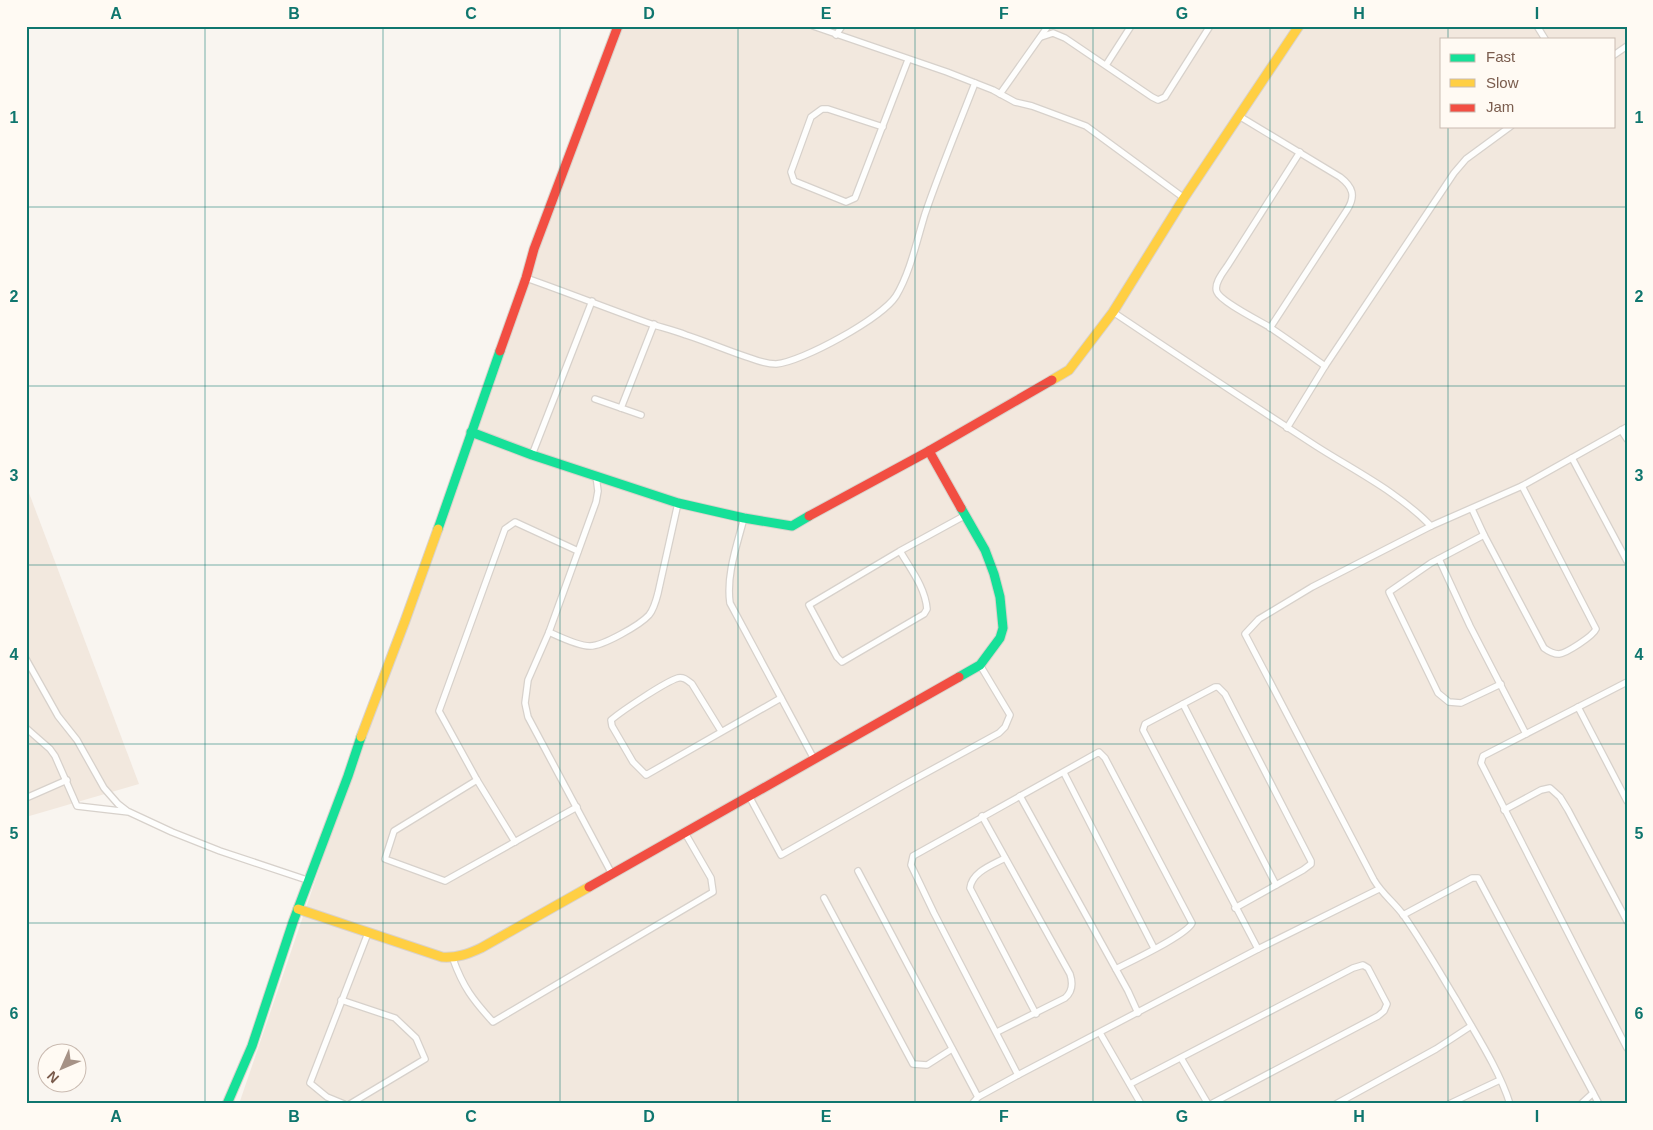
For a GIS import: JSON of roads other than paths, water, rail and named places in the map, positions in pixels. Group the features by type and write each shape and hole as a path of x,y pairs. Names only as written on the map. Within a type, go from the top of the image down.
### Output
{"street":[{"path":"228,1104 252,1046 298,909 354,760 369,712 405,621 526,278 534,249 618,26"},
{"path":"813,26 947,72 1015,102 1032,106 1086,126 1184,198"},
{"path":"836,35 842,26"},
{"path":"1000,94 1048,26"},
{"path":"1106,65 1131,26"},
{"path":"1041,37 1053,33 1059,35 1158,100 1165,97 1210,26"},
{"path":"471,432 532,455 678,503 744,518 792,526 929,451 1068,370 1113,312 1184,198 1299,26"},
{"path":"1537,26 1544,38"},
{"path":"1616,54 1627,46"},
{"path":"883,127 828,109 822,109 811,117 791,172 794,181 846,202 855,198 883,127 908,60"},
{"path":"526,278 766,363 776,364 790,361 847,333 890,304 900,287 974,83"},
{"path":"1239,116 1347,182 1352,189 1353,199 1270,328"},
{"path":"1287,428 1325,366 1454,173 1466,160 1508,128"},
{"path":"1300,152 1228,264 1217,283 1216,292 1223,299 1270,328 1325,366"},
{"path":"532,455 592,302"},
{"path":"1113,312 1287,428 1392,494 1431,526"},
{"path":"620,408 654,324"},
{"path":"595,399 641,415"},
{"path":"1510,1104 1500,1080 1471,1026 1403,915 1379,889 1245,634 1259,619 1312,587 1431,526 1522,486 1624,428 1627,439"},
{"path":"298,909 442,958 454,959 480,948 980,665 1000,638 1003,628 1003,613 994,574 985,550 964,516 929,451"},
{"path":"1572,458 1627,561"},
{"path":"596,476 598,491 596,502 549,632 528,680 525,703 528,717 550,761 577,807 612,874"},
{"path":"1472,509 1544,648 1552,653 1562,653 1590,637 1596,629 1522,486"},
{"path":"549,632 592,646 610,640 648,616 658,594 678,503"},
{"path":"900,551 919,583 924,594 927,609 924,614 842,662 837,657 809,605 900,551 964,516"},
{"path":"744,518 734,554 728,594 730,603 814,759"},
{"path":"515,842 438,711 505,529 515,522 578,551"},
{"path":"1484,534 1439,559 1388,592 1438,693 1449,702 1461,703 1501,684"},
{"path":"1439,559 1470,626 1526,734"},
{"path":"26,659 58,716 77,740 104,788 118,804 129,812 172,832 220,851 310,881"},
{"path":"749,796 781,855 904,784 999,733 1005,727 1010,715 980,665"},
{"path":"721,731 692,684 685,678 678,678 666,684 611,720 612,726 633,762 646,775 781,698"},
{"path":"1627,682 1483,756 1481,763 1627,1048"},
{"path":"1235,908 1311,864 1306,849 1222,690 1215,687 1145,724 1143,730 1235,908 1258,949"},
{"path":"1183,704 1276,885"},
{"path":"1578,707 1627,801"},
{"path":"26,728 50,749 60,764 77,806 129,812"},
{"path":"1018,1075 934,913 911,865 913,856 982,816 1064,773 1097,752 1103,756 1192,920 1190,927 1116,969"},
{"path":"1064,773 1154,948"},
{"path":"26,798 67,780"},
{"path":"477,780 394,831 385,859 445,881 577,807"},
{"path":"1504,810 1541,790 1550,788 1555,790 1568,810 1627,921"},
{"path":"1020,796 1128,991 1138,1013"},
{"path":"982,816 1072,979 1071,991 1068,995 1036,1014 996,1032"},
{"path":"454,959 459,975 471,999 493,1022 713,892 711,878 685,833"},
{"path":"1005,858 977,875 970,888 1036,1014"},
{"path":"858,871 978,1097"},
{"path":"1403,915 1472,878 1478,878 1599,1104"},
{"path":"972,1104 978,1097 1018,1075 1258,949 1379,889"},
{"path":"824,898 913,1064 927,1065 952,1049"},
{"path":"344,1104 327,1097 310,1082 368,933"},
{"path":"1130,1084 1353,968 1363,965 1371,972 1387,1004 1384,1011 1378,1016 1210,1104 1181,1058"},
{"path":"341,1000 395,1018 416,1038 425,1059 350,1104"},
{"path":"1336,1104 1436,1049 1471,1026"},
{"path":"1100,1032 1141,1104"},
{"path":"1449,1104 1500,1080"},
{"path":"1581,1104 1593,1094"}]}
